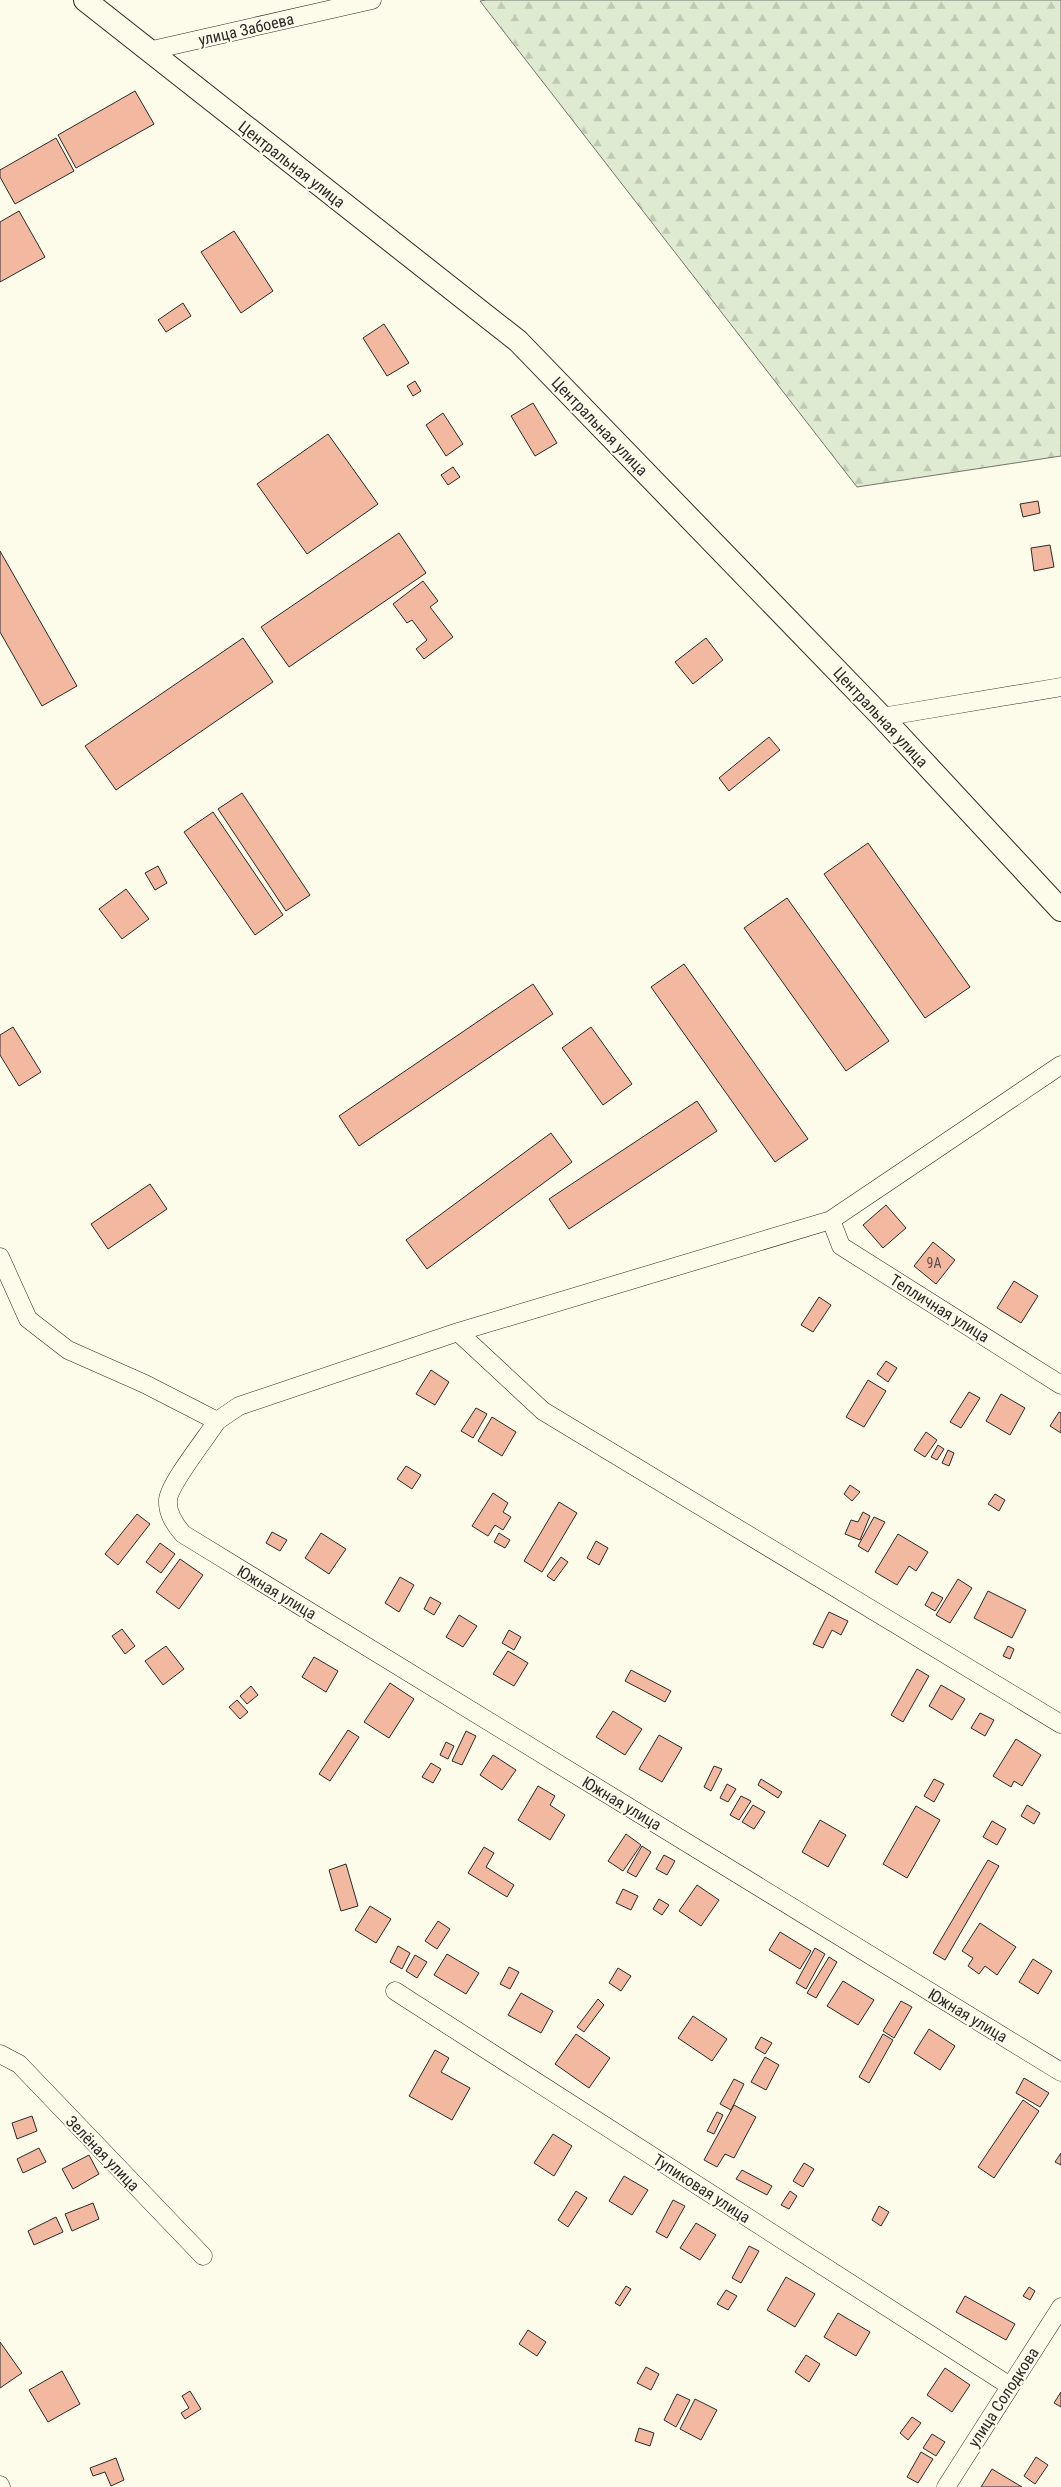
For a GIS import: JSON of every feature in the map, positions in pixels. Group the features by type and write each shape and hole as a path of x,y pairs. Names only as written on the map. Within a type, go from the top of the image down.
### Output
{"street":[{"name":"Центральная улица","path":"85,0 518,341 882,717 1061,910"},
{"name":"улица Забоева","path":"148,51 372,0"},
{"path":"882,717 1061,687"},
{"path":"3,1265 28,1319 68,1350 145,1384 217,1421 239,1406 458,1332 831,1220 1061,1065"},
{"name":"Тепличная улица","path":"831,1220 841,1246 1061,1385"},
{"path":"458,1332 543,1411 1061,1724"},
{"name":"Южная улица","path":"217,1421 171,1490 169,1510 174,1523 183,1534 1061,2072"},
{"name":"Тупиковая улица","path":"395,1990 1010,2386"},
{"name":"Зелёная улица","path":"0,2054 18,2064 203,2256"},
{"name":"улица Солодкова","path":"946,2487 1061,2308"}],"green space":[{"path":"1061,0 1061,456 857,487 480,1"}],"building":[{"path":"135,91 154,124 76,168 58,135"},
{"path":"56,138 74,171 15,204 0,177 0,170"},
{"path":"19,211 45,257 0,282 0,222"},
{"path":"234,231 273,291 241,313 201,252"},
{"path":"183,303 191,316 166,332 158,320"},
{"path":"384,324 409,363 387,376 363,338"},
{"path":"415,381 421,391 413,396 407,386"},
{"path":"533,403 557,443 535,456 511,416"},
{"path":"443,413 463,444 446,456 426,425"},
{"path":"328,434 378,504 307,554 257,484"},
{"path":"453,467 460,477 448,485 441,475"},
{"path":"1038,501 1040,513 1023,517 1020,504"},
{"path":"399,533 426,573 289,667 261,627"},
{"path":"1050,545 1054,567 1034,571 1031,548"},
{"path":"0,551 77,686 42,706 0,632"},
{"path":"423,581 438,601 430,607 453,637 424,659 416,649 427,640 412,620 407,623 393,604"},
{"path":"243,638 273,682 116,790 85,746"},
{"path":"706,638 723,660 693,684 675,662"},
{"path":"769,737 780,750 729,791 719,778"},
{"path":"242,793 310,895 286,911 218,809"},
{"path":"213,812 283,915 255,935 184,832"},
{"path":"868,843 970,987 925,1018 824,874"},
{"path":"158,866 167,883 155,890 145,873"},
{"path":"126,889 149,919 122,939 99,909"},
{"path":"787,898 889,1041 846,1071 744,928"},
{"path":"684,964 808,1139 775,1162 651,987"},
{"path":"533,984 553,1014 359,1146 339,1116"},
{"path":"13,1027 41,1072 19,1086 0,1055 0,1035"},
{"path":"591,1027 632,1084 603,1105 562,1048"},
{"path":"697,1101 717,1131 569,1229 549,1199"},
{"path":"551,1133 572,1162 427,1269 406,1240"},
{"path":"150,1184 167,1209 108,1249 91,1224"},
{"path":"886,1205 906,1228 883,1248 863,1225"},
{"path":"933,1242 955,1260 936,1284 914,1266"},
{"path":"1014,1281 1038,1296 1021,1323 997,1308"},
{"path":"819,1297 831,1305 813,1332 801,1325"},
{"path":"886,1361 897,1368 888,1382 877,1374"},
{"path":"431,1370 449,1382 435,1405 416,1394"},
{"path":"868,1380 886,1391 864,1427 846,1417"},
{"path":"969,1392 980,1398 961,1428 950,1422"},
{"path":"1001,1394 1025,1408 1010,1435 986,1421"},
{"path":"476,1408 487,1414 473,1438 461,1431"},
{"path":"1059,1412 1061,1413 1061,1433 1050,1426"},
{"path":"492,1417 516,1432 502,1456 478,1441"},
{"path":"926,1432 937,1440 925,1457 914,1450"},
{"path":"938,1445 944,1449 937,1460 931,1457"},
{"path":"948,1450 954,1453 949,1466 942,1463"},
{"path":"406,1466 421,1475 412,1489 397,1479"},
{"path":"850,1485 860,1492 852,1501 844,1494"},
{"path":"493,1493 508,1503 503,1512 511,1517 503,1530 495,1525 488,1536 472,1526"},
{"path":"995,1494 1005,1500 999,1511 988,1504"},
{"path":"559,1502 577,1513 542,1572 524,1561"},
{"path":"863,1512 870,1516 860,1540 845,1534 851,1520 858,1522"},
{"path":"137,1514 150,1524 118,1565 105,1554"},
{"path":"874,1517 885,1522 868,1552 858,1546"},
{"path":"272,1532 287,1540 280,1551 266,1543"},
{"path":"321,1533 346,1549 329,1574 305,1558"},
{"path":"499,1533 510,1540 505,1548 494,1542"},
{"path":"898,1534 928,1552 916,1571 909,1566 897,1585 875,1572"},
{"path":"596,1541 608,1548 599,1565 587,1558"},
{"path":"160,1543 175,1554 161,1573 146,1562"},
{"path":"561,1557 568,1562 554,1581 547,1576"},
{"path":"180,1559 203,1575 179,1609 156,1592"},
{"path":"400,1577 414,1585 399,1612 385,1603"},
{"path":"958,1579 972,1588 950,1623 936,1615"},
{"path":"988,1591 1026,1610 1012,1638 974,1618"},
{"path":"932,1592 943,1598 935,1611 925,1605"},
{"path":"430,1597 441,1603 434,1615 424,1609"},
{"path":"829,1612 848,1621 841,1635 832,1630 823,1648 813,1644"},
{"path":"459,1615 477,1626 463,1647 446,1637"},
{"path":"122,1629 135,1646 125,1654 112,1636"},
{"path":"509,1630 521,1637 514,1650 502,1643"},
{"path":"166,1646 184,1669 163,1685 145,1661"},
{"path":"1008,1646 1014,1649 1010,1659 1003,1656"},
{"path":"508,1651 528,1663 514,1686 493,1674"},
{"path":"314,1657 338,1671 326,1692 302,1677"},
{"path":"917,1669 929,1676 903,1722 891,1715"},
{"path":"631,1670 671,1691 665,1702 625,1681"},
{"path":"390,1683 414,1699 389,1738 364,1722"},
{"path":"941,1685 965,1699 952,1720 929,1706"},
{"path":"251,1686 258,1695 247,1704 240,1696"},
{"path":"237,1700 248,1712 240,1719 229,1707"},
{"path":"613,1711 642,1729 625,1755 596,1737"},
{"path":"980,1713 994,1720 985,1736 971,1728"},
{"path":"348,1730 359,1737 330,1781 319,1774"},
{"path":"466,1731 476,1736 462,1765 452,1761"},
{"path":"659,1735 682,1748 662,1782 639,1769"},
{"path":"1016,1739 1041,1755 1022,1786 1014,1781 1011,1787 993,1776"},
{"path":"446,1742 454,1746 448,1759 440,1755"},
{"path":"493,1755 516,1770 502,1790 480,1775"},
{"path":"431,1763 441,1769 433,1783 422,1777"},
{"path":"714,1766 722,1769 711,1791 704,1787"},
{"path":"761,1779 782,1792 778,1798 758,1785"},
{"path":"934,1779 944,1784 934,1802 924,1796"},
{"path":"727,1784 736,1789 728,1802 720,1798"},
{"path":"538,1786 555,1796 550,1805 565,1815 550,1840 518,1820"},
{"path":"741,1796 751,1801 739,1820 730,1815"},
{"path":"753,1805 765,1812 754,1829 742,1822"},
{"path":"1027,1805 1040,1813 1034,1824 1021,1816"},
{"path":"916,1806 940,1820 907,1878 883,1864"},
{"path":"820,1820 846,1835 828,1867 802,1852"},
{"path":"992,1821 1006,1829 997,1845 983,1837"},
{"path":"626,1834 641,1845 623,1871 608,1861"},
{"path":"642,1846 651,1852 636,1877 627,1872"},
{"path":"484,1847 494,1853 486,1867 514,1885 507,1897 468,1873"},
{"path":"664,1855 675,1861 667,1875 656,1869"},
{"path":"988,1860 999,1866 945,1960 933,1953"},
{"path":"346,1864 358,1906 341,1911 329,1870"},
{"path":"697,1885 719,1900 701,1926 679,1911"},
{"path":"623,1889 638,1896 631,1910 616,1903"},
{"path":"659,1899 669,1905 662,1915 653,1909"},
{"path":"370,1906 391,1919 376,1943 355,1930"},
{"path":"438,1921 450,1929 437,1949 425,1941"},
{"path":"980,1923 1016,1947 997,1975 985,1966 979,1974 968,1966 973,1958 962,1951"},
{"path":"780,1932 811,1951 800,1969 769,1950"},
{"path":"398,1946 410,1953 402,1969 390,1962"},
{"path":"815,1948 825,1954 806,1989 796,1983"},
{"path":"447,1954 479,1973 466,1994 434,1975"},
{"path":"415,1955 427,1962 417,1978 406,1971"},
{"path":"829,1957 837,1962 816,1998 807,1993"},
{"path":"1033,1959 1052,1971 1038,1994 1019,1982"},
{"path":"509,1967 519,1972 510,1989 500,1984"},
{"path":"618,1968 631,1976 621,1991 609,1983"},
{"path":"843,1981 874,2000 858,2025 827,2006"},
{"path":"521,1993 553,2011 541,2033 508,2015"},
{"path":"598,1999 604,2005 584,2032 577,2027"},
{"path":"901,2001 912,2007 894,2038 883,2031"},
{"path":"693,2016 727,2039 712,2061 678,2038"},
{"path":"929,2029 955,2046 940,2070 914,2053"},
{"path":"576,2034 610,2058 589,2088 555,2064"},
{"path":"883,2034 893,2040 869,2083 859,2077"},
{"path":"761,2037 772,2043 765,2054 755,2048"},
{"path":"435,2050 449,2058 441,2072 470,2088 452,2120 409,2096"},
{"path":"765,2057 779,2065 766,2090 751,2082"},
{"path":"1024,2078 1049,2093 1040,2107 1016,2093"},
{"path":"734,2079 744,2084 731,2110 720,2104"},
{"path":"1023,2100 1039,2111 994,2178 978,2167"},
{"path":"734,2105 756,2117 734,2158 725,2154 717,2167 704,2160"},
{"path":"717,2112 723,2115 714,2134 707,2131"},
{"path":"32,2116 37,2131 17,2139 12,2123"},
{"path":"553,2134 572,2146 554,2176 534,2163"},
{"path":"39,2148 46,2162 23,2173 17,2159"},
{"path":"1061,2153 1061,2165 1055,2162"},
{"path":"89,2155 99,2174 73,2189 62,2169"},
{"path":"804,2163 814,2169 803,2187 793,2181"},
{"path":"742,2170 772,2186 767,2195 736,2179"},
{"path":"624,2176 648,2190 632,2215 609,2201"},
{"path":"576,2191 587,2198 568,2227 558,2220"},
{"path":"790,2191 797,2196 789,2209 781,2205"},
{"path":"673,2200 685,2206 667,2238 656,2232"},
{"path":"93,2203 99,2219 72,2231 65,2214"},
{"path":"879,2206 889,2212 881,2226 872,2220"},
{"path":"56,2217 63,2232 34,2245 28,2231"},
{"path":"696,2223 716,2235 700,2260 680,2248"},
{"path":"749,2246 759,2251 741,2283 732,2278"},
{"path":"786,2277 815,2294 795,2327 767,2310"},
{"path":"626,2286 631,2289 620,2306 615,2303"},
{"path":"1029,2287 1035,2291 1030,2300 1023,2296"},
{"path":"726,2290 737,2296 728,2310 717,2304"},
{"path":"965,2296 1015,2324 1006,2340 956,2312"},
{"path":"838,2313 870,2332 856,2356 824,2337"},
{"path":"528,2330 546,2342 537,2356 519,2344"},
{"path":"0,2342 22,2373 0,2388"},
{"path":"806,2355 820,2364 809,2382 795,2372"},
{"path":"646,2367 659,2374 651,2390 637,2383"},
{"path":"945,2368 970,2385 952,2412 927,2395"},
{"path":"62,2371 80,2404 48,2422 29,2390"},
{"path":"190,2391 201,2409 185,2419 181,2413 189,2408 182,2396"},
{"path":"1061,2392 1061,2407 1054,2403"},
{"path":"677,2394 690,2400 676,2427 664,2420"},
{"path":"695,2399 717,2410 701,2440 680,2429"},
{"path":"912,2417 921,2423 908,2440 900,2433"},
{"path":"639,2428 654,2433 650,2446 635,2441"},
{"path":"932,2434 945,2442 936,2456 923,2448"},
{"path":"921,2452 933,2459 918,2483 907,2477"},
{"path":"1036,2457 1048,2465 1035,2484 1024,2476"},
{"path":"116,2458 124,2480 111,2486 105,2472 93,2476 90,2468"},
{"path":"992,2469 1022,2487 981,2487"}]}
